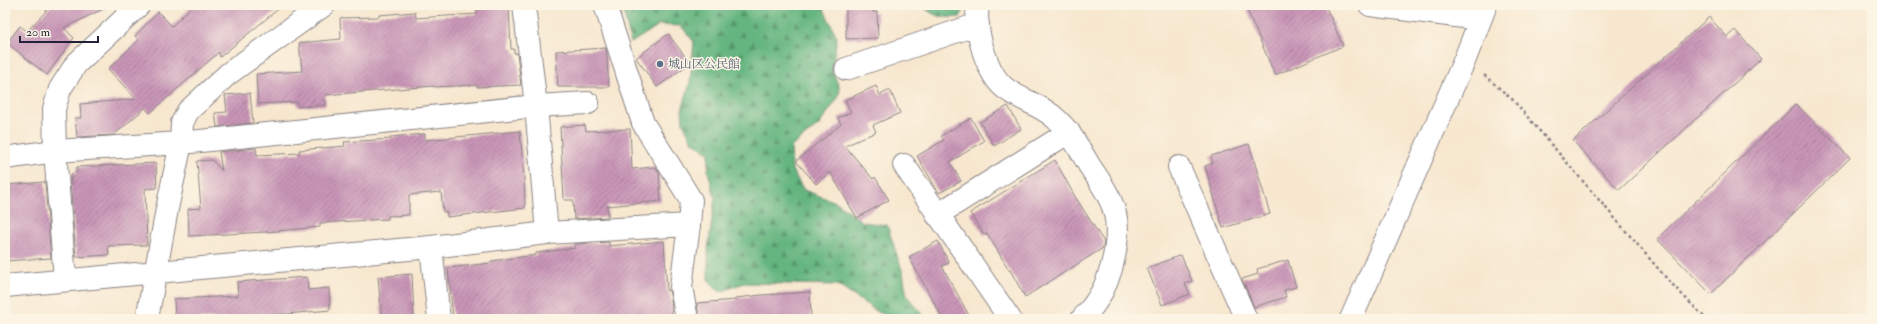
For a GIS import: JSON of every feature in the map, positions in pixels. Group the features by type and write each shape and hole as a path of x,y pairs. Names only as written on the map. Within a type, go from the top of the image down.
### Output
{"street":[{"path":"65,280 54,151 54,109 60,89 76,64 139,5"},
{"path":"148,319 181,143 182,123 188,111 228,74 324,5"},
{"path":"524,5 536,106 547,233"},
{"path":"605,5 643,123 691,200 681,287 686,319"},
{"path":"1351,319 1465,59 1482,12 1370,5"},
{"path":"846,69 978,15 983,52 997,80 1005,88 1054,117 1069,132 1108,195 1114,210 1118,233 1108,276 1098,299 1082,319"},
{"path":"5,158 54,151 181,143 536,106 588,103"},
{"path":"937,215 1069,132"},
{"path":"904,165 1010,319"},
{"path":"1179,167 1246,319"},
{"path":"5,286 431,247 547,233 689,225"},
{"path":"431,247 438,319"}],"path":[{"path":"1465,59 1513,100 1668,280 1706,319"}],"green space":[{"path":"622,5 822,5 837,37 832,70 840,89 838,98 819,125 791,147 792,170 804,190 838,203 863,222 887,225 903,273 907,296 924,316 923,319 896,319 878,312 837,285 744,283 720,292 708,280 708,249 715,198 708,172 709,153 692,141 683,123 682,110 690,83 694,42 681,26 659,25 631,43"},
{"path":"921,5 967,5 960,17 943,17 930,12"}],"building":[{"path":"52,5 111,5 64,28 74,38 47,75 7,43 20,26 27,31"},
{"path":"193,5 283,5 220,57 219,52 150,113 145,108 114,135 77,137 75,118 81,118 80,104 136,99 108,69 139,40 135,36 158,12 172,26"},
{"path":"846,5 873,5 873,12 877,12 878,38 846,39"},
{"path":"1245,5 1325,5 1343,46 1275,75"},
{"path":"509,6 511,49 514,49 514,53 517,53 521,85 477,87 477,85 434,86 325,95 326,105 298,107 297,102 258,104 256,74 302,71 299,43 341,39 340,18 379,17 379,15 415,12 416,18 477,14 477,7"},
{"path":"1709,17 1727,37 1735,30 1761,59 1619,190 1573,141"},
{"path":"668,34 690,63 657,87 636,58"},
{"path":"606,48 609,87 558,87 556,51"},
{"path":"876,86 880,95 890,90 900,113 873,125 876,132 845,146 873,179 875,177 889,200 857,218 830,172 816,184 796,161 841,124 838,118 851,112 845,100"},
{"path":"250,93 253,123 217,127 215,113 227,112 225,95"},
{"path":"1796,104 1850,158 1711,294 1657,239"},
{"path":"1008,106 1021,129 994,146 980,122"},
{"path":"971,118 984,141 950,162 961,181 939,193 917,156 944,140 941,136"},
{"path":"585,125 586,131 630,129 632,169 655,167 659,172 661,201 607,206 608,217 574,219 573,200 564,200 560,127"},
{"path":"520,131 525,208 447,217 447,212 443,212 441,192 409,195 409,215 388,216 388,219 320,223 320,227 266,232 189,236 188,209 201,208 197,161 212,160 222,171 219,152 256,148 257,155 300,153 299,150 345,146 344,142 391,139 391,137 425,134 425,140"},
{"path":"1249,144 1270,214 1223,228 1205,166 1213,163 1211,156"},
{"path":"1055,160 1074,195 1104,242 1103,248 1025,297 987,233 984,235 970,213"},
{"path":"156,163 157,188 145,189 147,245 108,246 109,255 76,257 70,181 71,174 77,172 77,167"},
{"path":"45,182 51,258 5,261 5,185"},
{"path":"664,241 667,291 669,290 671,299 672,319 453,319 448,268 491,263 491,261 575,248 575,244 609,242 609,246"},
{"path":"938,241 949,263 942,266 971,319 943,319 909,257"},
{"path":"1181,255 1192,281 1185,284 1190,294 1162,305 1147,268"},
{"path":"1288,260 1296,287 1284,290 1286,297 1254,307 1242,279 1258,274 1257,269"},
{"path":"412,274 414,319 382,319 378,277"},
{"path":"307,277 308,290 329,288 330,310 275,315 275,319 175,319 174,299 238,296 237,282"},
{"path":"810,292 811,319 699,319 697,303 736,300 736,298 762,295"}],"place":[{"name":"城山区公民館","path":"660,64"}]}
